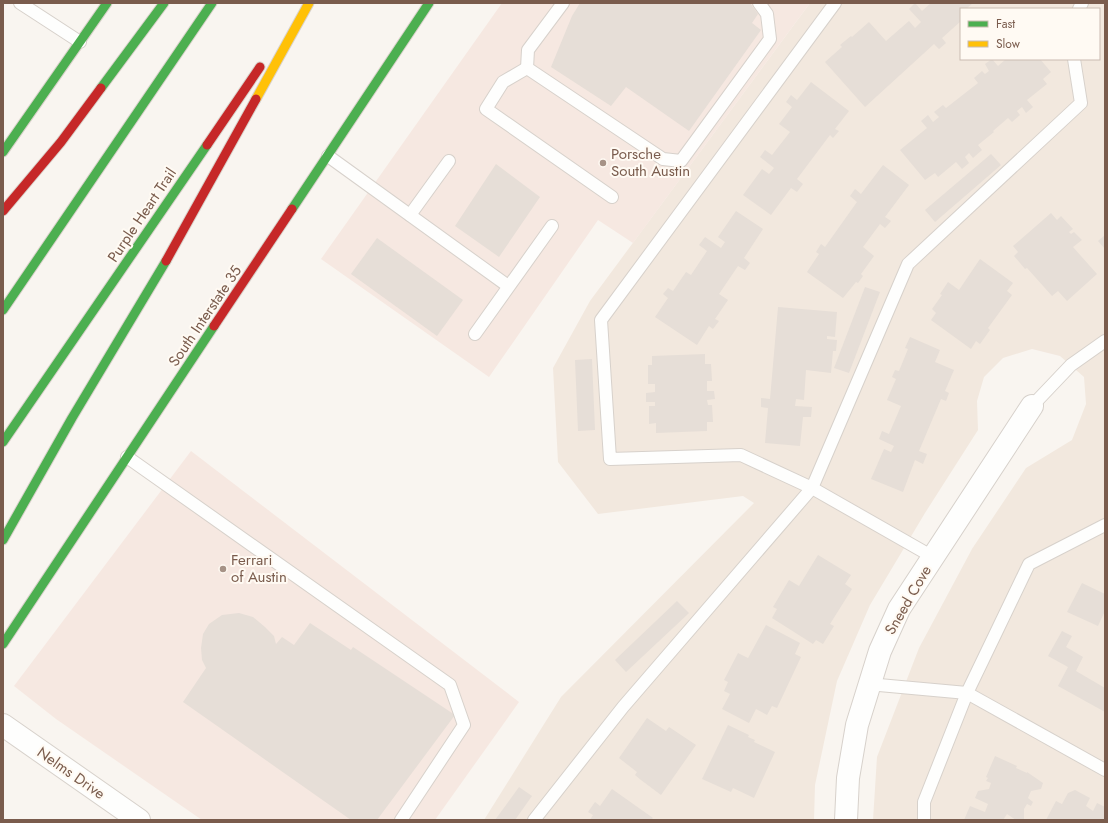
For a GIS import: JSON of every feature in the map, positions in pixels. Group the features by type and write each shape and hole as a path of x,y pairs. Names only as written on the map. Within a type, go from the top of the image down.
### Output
{"main road":[{"path":"3,152 107,3"},
{"path":"3,211 61,142 164,3"},
{"path":"3,310 212,3"},
{"path":"276,42 303,3"},
{"path":"3,540 72,418 178,241 309,3"},
{"name":"South Interstate 35","path":"3,644 430,3"},
{"name":"Purple Heart Trail","path":"3,442 263,62"}],"street":[{"name":"Sneed Cove","path":"846,820 848,778 857,725 868,684 880,651 899,609 1032,406"},
{"name":"Nelms Drive","path":"3,725 130,817"}],"lane":[{"path":"20,3 80,42"},
{"path":"527,68 528,50 563,3"},
{"path":"527,68 663,159 681,160 770,39 767,14 759,3"},
{"path":"835,3 601,320 610,460 741,455 812,488 933,557"},
{"path":"534,820 623,707 812,488 908,264 1081,103 1074,60"},
{"path":"527,68 503,82 486,109 612,197"},
{"path":"328,156 508,286"},
{"path":"410,215 449,161"},
{"path":"474,334 552,226"},
{"path":"1032,406 1071,366 1105,341"},
{"path":"128,457 450,685 464,725 400,820"},
{"path":"924,820 924,802 967,693 1029,564 1105,525"},
{"path":"868,684 967,693 1105,770"}],"shaded area":[{"path":"502,3 810,3 633,243 598,220 489,377 321,259"},
{"path":"810,3 1105,3 1105,820 873,820 877,757 919,648 972,549 1026,468 1072,440 1086,404 1084,377 1060,356 1032,349 1003,358 984,377 977,401 978,430 925,513 870,605 837,681 815,785 814,820 484,820 561,697 754,503 743,496 598,514 558,462 553,368 590,301"},
{"name":"Ferrari of Austin","path":"191,451 519,702 435,820 202,820 56,719 14,686"}],"building":[{"path":"580,3 750,3 758,14 752,23 761,30 689,131 626,87 611,106 551,67 572,16"},
{"path":"915,3 922,11 931,3 973,3 967,8 960,8 960,22 942,38 946,43 939,49 934,44 865,107 825,62 842,47 840,45 869,22 886,41 909,21 915,28 921,22 909,9"},
{"path":"991,60 993,60 998,66 1005,60 1041,60 1051,72 1043,79 1047,84 1027,100 1033,107 1026,113 1022,107 1017,111 1020,115 1012,122 1008,118 993,131 994,132 978,145 982,150 973,158 969,153 965,157 969,163 962,169 956,162 938,177 935,173 925,180 900,150 927,128 921,121 928,115 933,122 939,117 934,112 943,105 946,108 978,83 974,78 982,71 985,74 989,71 985,64"},
{"path":"811,82 849,111 835,129 839,131 833,138 830,135 797,179 803,184 797,192 791,188 771,215 743,195 762,169 769,174 774,168 760,157 765,150 772,155 790,132 779,124 792,107 786,102 791,95 797,100"},
{"path":"991,154 1001,165 935,222 925,210"},
{"path":"496,164 540,197 499,257 455,226"},
{"path":"883,165 909,185 885,217 891,221 885,228 880,224 863,247 874,256 861,274 863,276 858,283 856,282 843,298 807,272 819,254 816,252 821,244 825,247 857,202 850,196 855,189 861,194"},
{"path":"736,211 763,229 744,258 750,263 745,270 738,266 719,294 728,300 715,319 719,321 713,329 709,326 697,345 655,317 668,298 663,294 668,288 673,291 686,272 691,275 707,251 699,245 705,237 721,248 725,242 718,237"},
{"path":"1051,213 1057,220 1061,216 1073,229 1069,232 1071,234 1074,232 1082,240 1073,247 1097,274 1067,301 1058,291 1052,296 1014,256 1018,252 1013,246"},
{"path":"1105,235 1105,249 1098,241"},
{"path":"377,238 463,300 437,336 351,274"},
{"path":"980,259 1013,283 1007,291 1012,295 988,328 990,330 980,344 976,341 971,349 931,320 936,313 932,309 942,295 940,294 948,282 959,290"},
{"path":"865,287 880,292 849,373 834,368"},
{"path":"778,307 837,312 835,337 827,336 827,339 837,340 836,351 833,351 831,373 806,370 804,400 796,399 795,406 812,407 811,417 803,417 800,446 765,443 768,408 761,407 761,398 770,399"},
{"path":"910,337 940,350 935,362 954,370 945,391 949,393 946,401 941,399 919,451 927,454 923,464 915,460 903,492 871,479 884,449 891,452 894,446 879,439 882,431 889,434 901,406 887,400 896,379 892,377 895,370 899,371 908,349 905,348"},
{"path":"705,354 705,364 711,364 712,381 707,381 707,391 714,391 715,399 707,400 708,405 712,405 713,422 707,422 707,431 656,433 656,423 649,424 649,406 655,406 655,402 646,402 646,393 655,392 655,384 648,384 648,365 652,365 652,356"},
{"path":"592,359 595,430 578,431 575,360"},
{"path":"818,555 851,575 845,584 852,589 830,624 834,626 823,644 816,640 813,644 772,618 777,609 773,607 789,580 799,586"},
{"path":"1082,583 1105,594 1105,611 1098,626 1067,612"},
{"path":"677,601 689,613 626,672 615,660"},
{"path":"239,613 253,617 265,627 274,636 276,644 282,637 294,645 310,623 351,650 353,647 455,715 377,820 351,820 183,702 206,668 202,660 201,648 203,634 209,624 222,615"},
{"path":"766,625 800,643 795,654 801,657 777,708 772,706 767,715 756,709 749,723 722,709 730,694 724,691 728,682 724,680 738,653 748,658"},
{"path":"1062,631 1072,636 1066,647 1083,657 1076,671 1105,688 1105,712 1058,686 1068,667 1048,656"},
{"path":"647,718 666,731 669,727 696,745 661,795 635,775 637,772 619,758"},
{"path":"728,725 749,735 748,737 755,740 754,742 775,752 754,798 733,788 731,792 702,779"},
{"path":"995,756 1017,766 1016,768 1027,772 1043,783 1041,789 1031,791 1028,798 1033,802 1031,806 1027,804 1024,809 1024,820 1016,820 1007,814 1003,820 964,820 970,806 985,812 988,804 975,798 978,791 989,789 991,783 986,781 988,778 986,777"},
{"path":"519,787 532,796 515,820 495,820"},
{"path":"612,789 653,818 651,820 590,820 593,815 588,812 595,802 600,806"},
{"path":"1075,790 1090,798 1086,806 1093,811 1097,803 1105,807 1105,820 1046,820 1056,801 1062,804 1068,793"}],"traffic: fast":[{"path":"3,152 107,3"},
{"path":"101,88 164,3"},
{"path":"3,310 212,3"},
{"path":"292,209 429,3"},
{"path":"3,442 207,145"},
{"path":"3,540 72,418 166,261"},
{"path":"3,644 214,326"}],"traffic: slow":[{"path":"256,99 309,3"}],"traffic: jam":[{"path":"207,145 260,67"},
{"path":"3,211 61,142 101,88"},
{"path":"166,261 256,99"},
{"path":"214,326 292,209"}],"place":[{"name":"Porsche South Austin","path":"603,163"},
{"name":"Ferrari of Austin","path":"223,569"}]}
